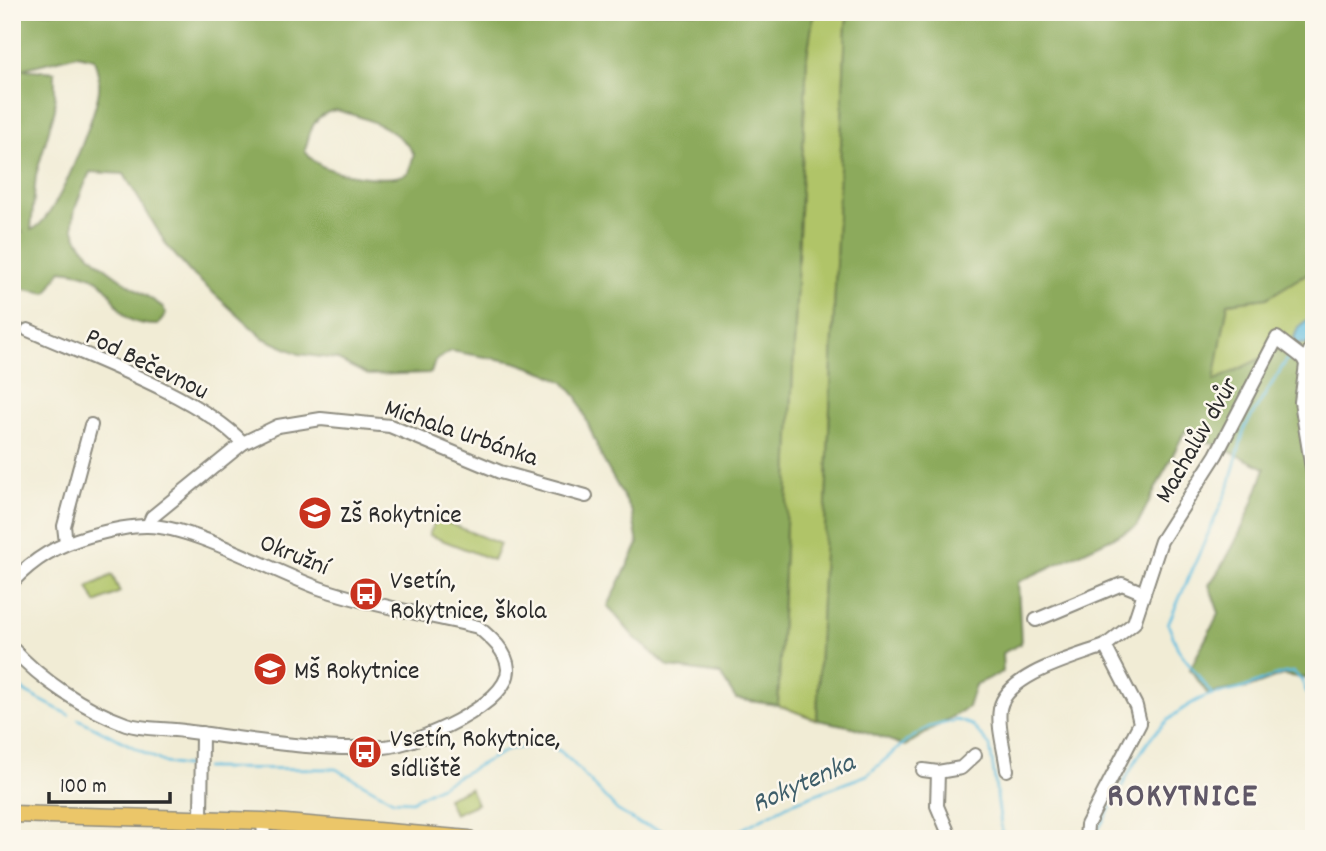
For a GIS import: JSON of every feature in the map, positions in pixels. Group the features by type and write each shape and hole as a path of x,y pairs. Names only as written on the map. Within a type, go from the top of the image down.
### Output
{"main road":[{"path":"12,814 262,821 469,839"}],"street":[{"name":"Pod Bečevnou","path":"28,330 168,394 229,428 243,443"},
{"name":"Machalův dvůr","path":"1007,770 1000,710 1006,694 1039,671 1105,646 1134,623 1161,541 1216,455 1277,338 1303,358"},
{"path":"1314,340 1308,354 1303,358 1306,364 1301,401 1314,481"},
{"name":"Michala Urbánka","path":"148,526 152,517 243,443 278,426 317,420 390,426 500,472 586,496"},
{"path":"66,543 64,526 91,425"},
{"name":"Okružní","path":"12,582 41,555 66,543 106,531 148,526 220,546 278,573 356,597 478,628 492,639 505,656 508,671 498,691 472,713 424,736 385,747 300,743 128,725 52,684 12,648"},
{"path":"1036,620 1122,584 1144,593"},
{"path":"1086,839 1087,825 1140,723 1136,706 1105,646"},
{"path":"201,819 202,733"},
{"path":"923,770 938,772 961,768 975,755"},
{"path":"938,772 937,806 951,839"},
{"path":"262,821 264,839"}],"green space":[{"path":"12,12 814,12 807,56 778,705 736,699 720,674 669,667 634,637 608,606 638,544 632,512 602,458 577,397 564,382 515,362 451,351 435,361 431,373 368,375 336,359 299,354 263,338 189,271 167,246 124,174 90,172 77,204 73,224 76,236 84,248 109,271 163,307 166,314 158,325 143,324 125,316 107,288 81,273 61,270 47,293 12,287 12,232 22,232 12,225","holes":["77,55 94,59 99,78 98,96 89,127 62,191 41,223 31,230 36,175 55,109 55,72 22,69","336,110 369,120 399,137 414,154 409,172 401,176 377,178 336,171 313,160 305,151 311,130 317,119"]},
{"path":"814,12 849,12 846,24 817,720 778,705 807,56"},
{"path":"849,12 1314,12 1314,269 1267,298 1228,303 1214,381 1280,349 1301,370 1314,461 1314,679 1282,675 1248,688 1207,693 1190,669 1219,613 1209,585 1242,528 1265,468 1185,431 1136,527 1018,582 1021,644 1002,653 1003,672 975,685 968,707 905,746 853,727 817,720 846,24"},
{"path":"1314,269 1314,461 1213,382 1228,303 1267,298"},
{"path":"436,518 500,544 493,560 429,535"},
{"path":"112,575 120,592 96,603 88,587"},
{"path":"470,788 477,804 454,814 447,798"}],"water":[{"path":"1308,319 1314,321 1314,337 1307,344 1297,344 1294,338 1298,327"}],"waterway":[{"path":"1212,694 1178,649 1168,624 1228,489 1245,427 1291,353"},
{"name":"Rokytenka","path":"1092,839 1148,743 1162,726 1202,698 1294,672 1302,681 1314,710"},
{"name":"Rokytenka","path":"12,681 27,693 69,715"},
{"name":"Rokytenka","path":"78,719 165,763 198,768"},
{"name":"Rokytenka","path":"723,839 792,803 867,775 908,740 929,727 957,720 972,725 990,746 1003,839"},
{"name":"Rokytenka","path":"205,768 336,769 393,800 412,801 509,749 546,745 560,751 617,810 638,823 693,839"},
{"path":"255,831 257,839"}],"place":[{"name":"ZŠ Rokytnice","path":"315,513"},
{"name":"Vsetín, Rokytnice, škola","path":"366,594"},
{"name":"MŠ Rokytnice","path":"270,669"},
{"name":"Vsetín, Rokytnice, sídliště","path":"365,752"}],"district":[{"name":"ROKYTNICE","path":"1183,793"}]}
